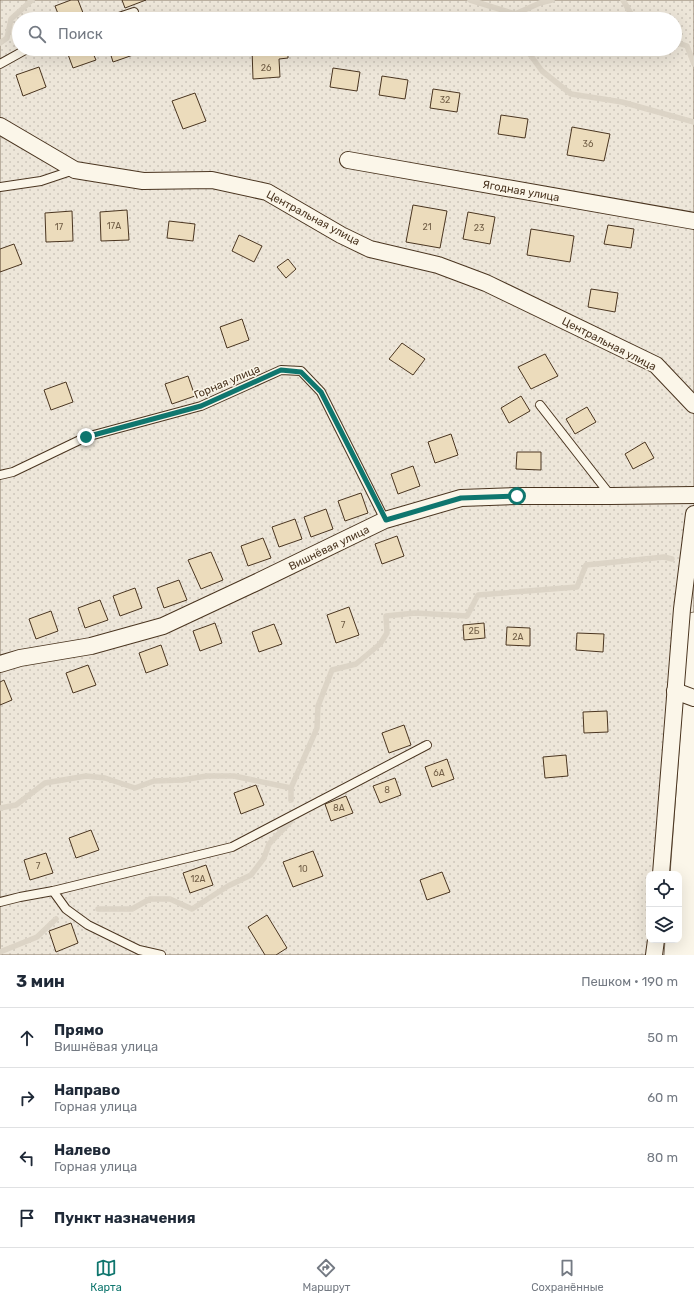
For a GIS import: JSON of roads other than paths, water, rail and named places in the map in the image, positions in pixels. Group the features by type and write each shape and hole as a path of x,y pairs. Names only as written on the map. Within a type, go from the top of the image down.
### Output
{"street":[{"name":"Центральная улица","path":"0,126 74,170 144,181 212,180 267,192 342,235 370,249 438,265 486,283 656,365 694,405"},
{"name":"Ягодная улица","path":"348,160 694,221"},
{"name":"Вишнёвая улица","path":"0,664 20,658 91,646 163,626 386,520 461,498 517,496 694,495"},
{"path":"661,871 682,609 694,514"},
{"path":"675,691 694,698"},
{"path":"654,955 656,943"}],"lane":[{"path":"0,64 14,56"},
{"path":"0,187 41,181 74,170"},
{"name":"Горная улица","path":"0,475 12,472 86,437 201,406 281,370 301,372 321,392 386,520"},
{"path":"540,404 611,496"},
{"path":"0,902 53,891 232,847 427,745"},
{"path":"53,891 66,909 88,925 139,950 160,955"}],"waterway":[{"path":"19,12 32,0"},
{"path":"470,0 509,12"},
{"path":"520,12 540,3 552,0"},
{"path":"623,0 630,12"},
{"path":"0,43 7,38 12,18"},
{"path":"682,44 687,46 694,64"},
{"path":"531,56 542,71 571,94 622,102 694,122"},
{"path":"291,800 291,788 317,728 318,706 332,670 356,664 380,644 387,633 386,616 415,613 467,616 478,595 577,587 586,565 664,557 672,559"},
{"path":"0,808 16,805 45,783 86,776 105,778 135,788 154,781 182,780 207,776 234,776 291,788"},
{"path":"98,909 132,909 150,899 170,899 192,909 228,886 251,875 264,858 269,844 291,821"},
{"path":"0,952 37,937 56,919"}]}
